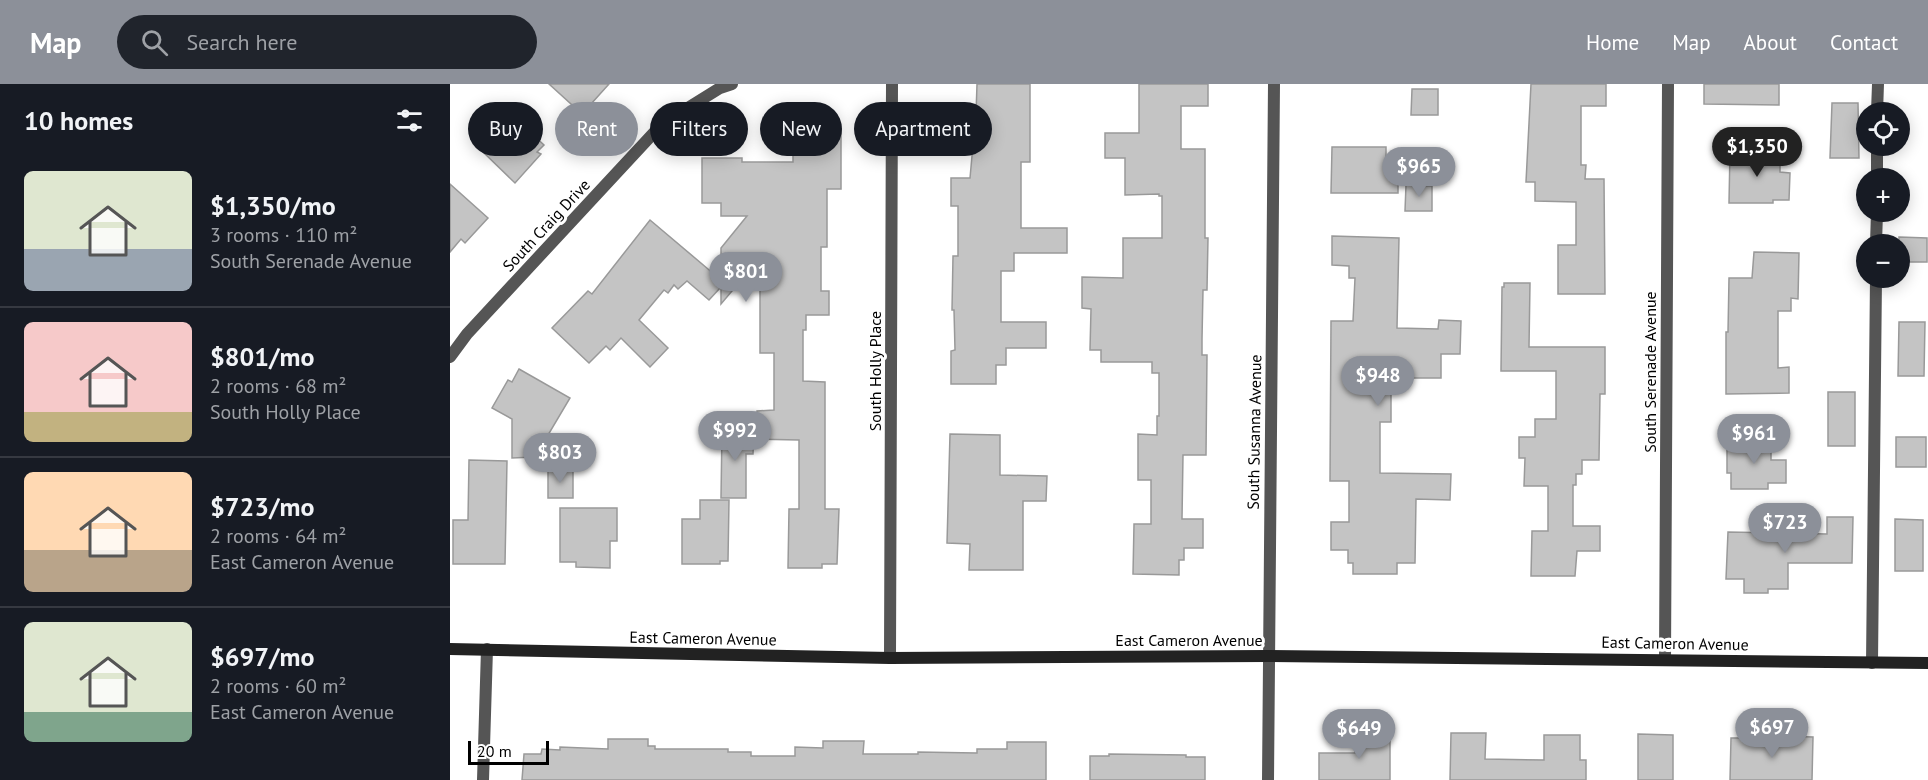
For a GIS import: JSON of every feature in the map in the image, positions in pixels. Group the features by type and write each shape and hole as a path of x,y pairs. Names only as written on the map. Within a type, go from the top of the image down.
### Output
{"main road":[{"name":"East Cameron Avenue","path":"450,649 890,658 1268,656 1928,663"}],"street":[{"name":"South Craig Drive","path":"450,357 467,334 662,124 720,88 732,84"},
{"name":"South Holly Place","path":"890,658 892,84"},
{"name":"South Susanna Avenue","path":"1268,780 1274,84"},
{"name":"South Serenade Avenue","path":"1665,660 1668,84"},
{"path":"1877,102 1878,84"},
{"path":"1872,663 1876,288"},
{"path":"483,780 487,649"}],"building":[{"path":"549,84 609,84 593,102 569,102"},
{"path":"977,84 1030,84 1030,162 1021,162 1021,228 1067,228 1067,253 1014,253 1014,271 1001,271 1001,322 1046,322 1046,348 1006,348 1006,365 996,365 996,384 951,384 951,351 955,350 954,310 952,310 953,256 958,256 958,206 951,206 951,178 970,178 972,156 992,156 992,102 976,102"},
{"path":"1139,84 1208,84 1208,106 1181,106 1181,149 1205,149 1205,238 1208,238 1207,290 1203,290 1202,339 1202,355 1207,355 1206,455 1183,455 1182,519 1203,519 1203,548 1184,548 1184,560 1179,560 1179,575 1133,574 1134,524 1151,524 1151,480 1138,480 1138,434 1157,435 1159,373 1152,373 1152,362 1101,362 1101,350 1090,350 1091,309 1082,308 1082,277 1123,278 1123,238 1162,238 1162,196 1159,194 1125,195 1125,158 1105,158 1105,133 1139,133"},
{"path":"1531,84 1606,84 1606,106 1581,106 1581,165 1586,165 1585,179 1604,179 1605,294 1558,294 1558,245 1576,245 1576,202 1535,201 1535,182 1526,182"},
{"path":"1704,84 1779,84 1779,105 1704,104"},
{"path":"1412,89 1438,89 1438,115 1411,115"},
{"path":"1832,103 1856,103 1856,156 1859,158 1830,158"},
{"path":"1332,147 1386,147 1386,160 1398,160 1398,193 1331,193"},
{"path":"1730,151 1780,152 1780,172 1790,173 1789,200 1773,200 1773,203 1729,203"},
{"path":"487,156 539,156 515,183"},
{"path":"793,156 841,156 841,189 827,189 827,247 821,247 821,291 829,291 829,315 806,315 806,330 803,330 803,381 825,382 825,509 839,509 837,564 822,564 822,568 788,568 789,509 799,509 799,440 756,439 757,411 774,410 774,353 760,353 760,258 721,304 721,287 709,300 687,281 678,289 674,285 668,293 664,290 639,320 668,348 650,367 621,338 610,350 606,346 589,363 552,328 588,291 592,294 650,220 721,280 721,248 747,216 721,216 721,203 702,203 702,158 742,158 742,162 793,162"},
{"path":"450,184 488,218 465,243 461,239 450,252"},
{"path":"1406,185 1432,186 1432,211 1405,211"},
{"path":"1332,236 1399,238 1397,328 1438,329 1439,320 1461,321 1460,354 1441,354 1441,378 1396,378 1396,391 1391,391 1391,422 1380,422 1380,473 1451,474 1450,500 1416,499 1415,563 1397,563 1397,574 1353,574 1353,563 1348,563 1348,550 1331,550 1331,522 1349,522 1349,481 1330,481 1331,321 1353,321 1355,278 1349,278 1349,266 1332,265"},
{"path":"1910,237 1927,238 1927,262 1910,262"},
{"path":"1754,252 1799,253 1798,299 1791,298 1791,311 1778,311 1778,368 1789,367 1789,393 1726,394 1729,278 1752,278"},
{"path":"1504,283 1530,283 1529,347 1605,347 1605,394 1600,394 1599,460 1582,460 1582,474 1576,474 1576,485 1573,485 1573,526 1600,526 1600,551 1577,551 1575,576 1531,576 1532,531 1548,531 1548,486 1524,486 1525,458 1519,458 1519,437 1535,437 1535,419 1556,419 1556,371 1501,371 1502,287"},
{"path":"1899,322 1925,322 1924,376 1898,376"},
{"path":"519,369 570,398 535,457 512,458 512,419 492,408 508,380 512,382"},
{"path":"1828,392 1855,392 1855,446 1828,446"},
{"path":"754,429 753,454 746,454 746,498 721,498 722,430"},
{"path":"950,434 1000,435 1000,475 1047,476 1046,501 1023,501 1023,570 969,570 970,544 947,543"},
{"path":"1896,437 1926,437 1926,467 1896,467"},
{"path":"1727,441 1771,441 1771,460 1786,460 1786,483 1768,483 1768,489 1731,489 1731,473 1727,473"},
{"path":"469,460 507,461 505,564 453,564 453,520 468,520"},
{"path":"548,470 573,470 573,498 548,498"},
{"path":"700,500 729,500 728,561 720,561 720,564 682,564 682,519 700,519"},
{"path":"560,508 617,508 617,541 610,541 610,568 576,567 576,562 560,562"},
{"path":"1827,517 1853,517 1852,563 1788,563 1788,589 1768,589 1768,593 1744,593 1744,579 1726,579 1728,532 1827,534"},
{"path":"1895,519 1923,520 1923,571 1895,571"},
{"path":"1355,732 1390,733 1390,780 1319,780 1319,753 1355,753"},
{"path":"1451,733 1486,733 1485,759 1544,760 1544,735 1580,735 1580,760 1586,760 1586,780 1450,780"},
{"path":"1638,734 1673,735 1673,780 1638,780"},
{"path":"1777,736 1813,737 1812,780 1730,780 1731,738 1777,738"},
{"path":"608,739 648,739 648,746 655,746 655,749 728,749 728,752 751,752 751,756 795,756 795,747 823,748 823,741 864,741 863,754 977,753 977,749 1007,749 1007,742 1046,742 1046,780 522,780 524,754 541,754 542,749 560,750 560,747 608,749"},
{"path":"1109,754 1205,757 1205,780 1090,780 1090,756 1109,756"}]}
